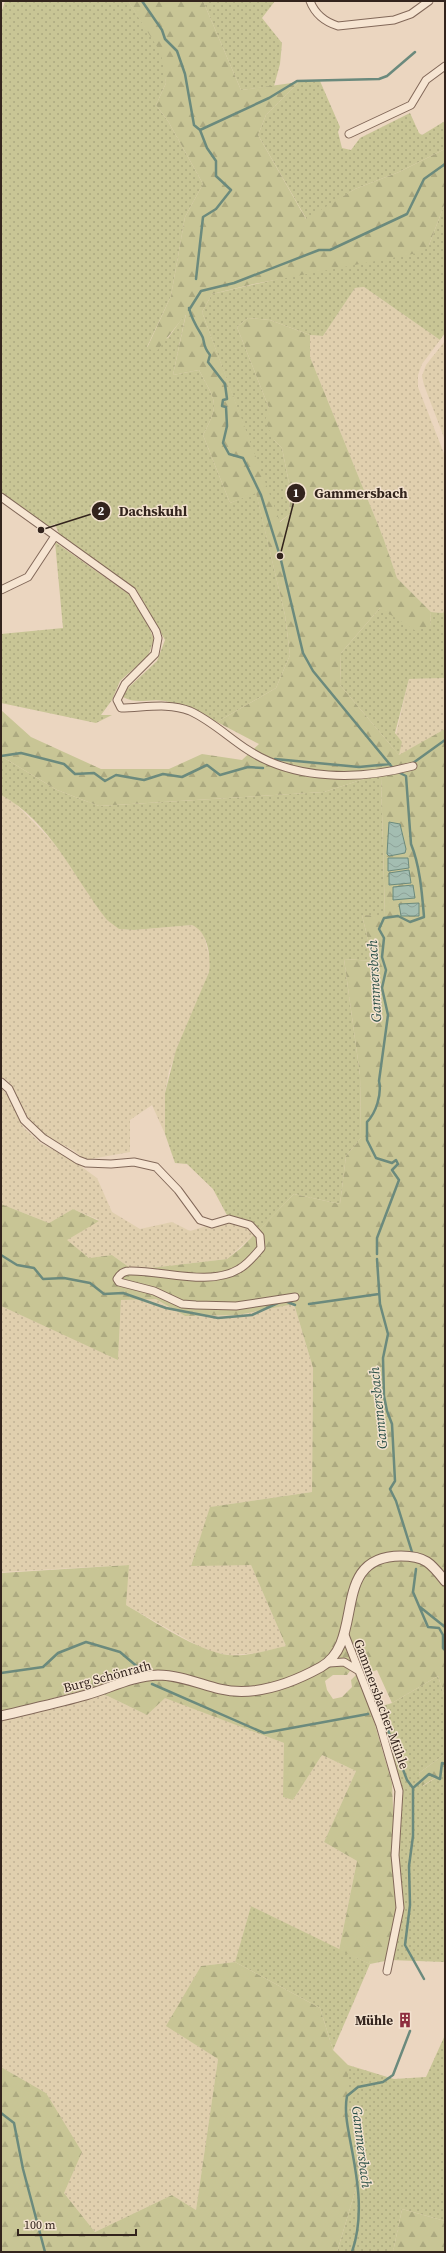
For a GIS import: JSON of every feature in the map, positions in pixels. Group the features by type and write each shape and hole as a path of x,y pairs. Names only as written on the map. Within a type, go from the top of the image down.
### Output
{"street":[{"path":"310,1 314,11 329,24 338,26 394,20 411,14 429,1"},
{"path":"349,134 411,105 426,80 445,66"},
{"path":"1,497 132,591 156,631 158,638 155,654 124,684 118,700 121,708 163,706 189,711 273,765 306,772 337,775 389,772 413,766"},
{"path":"1,590 28,577 55,536"},
{"path":"1,1082 9,1090 24,1120 34,1131 78,1160 96,1164 134,1162 156,1167 178,1190 200,1220 212,1224 229,1219 250,1225 260,1236 261,1248 250,1262 238,1270 223,1275 196,1276 129,1271 121,1273 117,1279 119,1282 154,1291 182,1304 236,1306 295,1297"},
{"path":"329,1663 345,1635 354,1584 369,1566 393,1556 417,1556 432,1564 445,1581"},
{"name":"Gammersbacher Mühle","path":"345,1635 380,1725 399,1791 395,1855 400,1908 387,1971"},
{"path":"329,1663 344,1662 360,1671"},
{"name":"Burg Schönrath","path":"1,1716 87,1694 137,1678 165,1676 178,1677 222,1690 244,1691 271,1688 301,1678 329,1663"}],"shaded area":[{"path":"364,287 440,340 422,364 418,375 418,387 445,456 445,609 443,613 431,612 397,578 383,537 310,357 310,335 323,336 355,288"},
{"path":"445,341 445,440 422,376 426,365"},
{"path":"445,678 445,731 387,772 409,679"},
{"path":"1,795 15,803 52,841 119,929 134,930 192,925 197,927 204,936 210,960 209,972 169,1071 165,1093 165,1134 152,1105 130,1120 130,1152 85,1160 73,1150 49,1138 30,1121 8,1081 1,1079"},
{"path":"1,1087 10,1099 23,1127 40,1143 68,1157 97,1178 112,1212 140,1229 172,1222 190,1231 229,1219 240,1221 257,1232 227,1259 133,1270 112,1255 89,1258 66,1240 99,1220 73,1209 49,1223 1,1204"},
{"path":"156,1298 185,1316 238,1315 294,1304 313,1368 312,1492 211,1507 191,1565 251,1565 286,1646 258,1653 229,1655 207,1651 126,1605 128,1565 1,1572 1,1306 118,1359 121,1300"},
{"path":"91,1688 147,1715 165,1697 284,1743 293,1800 322,1755 356,1771 324,1842 357,1861 339,1950 251,1906 235,1962 201,1966 167,2026 218,2059 196,2210 172,2195 95,2232 64,2193 46,2093 1,2067 1,1712"}],"green space":[{"path":"5,1 128,1 163,54 166,83 156,105 168,121 203,184 185,217 171,296 147,347 168,338 186,313 173,375 199,370 212,395 214,408 209,424 203,435 230,503 256,492 285,615 290,655 276,688 217,722 192,710 165,701 133,701 123,697 128,688 157,661 165,640 136,589 59,534 55,524 48,527 1,492 1,14"},
{"path":"128,1 203,1 241,90 299,82 266,115 258,135 306,219 355,189 399,172 445,149 445,203 429,245 423,252 254,284 212,294 202,312 280,522 290,514 289,483 282,448 274,440 265,421 269,408 237,327 248,318 270,320 310,335 310,357 383,537 397,578 431,612 430,626 416,631 380,608 341,653 340,685 399,755 445,729 445,1698 438,1676 392,1703 377,1670 366,1674 373,1692 371,1695 375,1705 378,1704 379,1707 373,1718 392,1783 397,1907 390,1960 370,1964 339,1950 357,1861 324,1842 356,1771 322,1755 293,1800 283,1797 284,1743 165,1698 147,1715 91,1688 1,1712 1,1573 129,1565 126,1605 189,1642 203,1648 228,1655 257,1653 286,1646 251,1565 191,1566 210,1507 312,1492 313,1368 294,1304 238,1315 185,1316 156,1299 121,1300 118,1360 1,1306 1,1204 49,1223 73,1209 99,1221 67,1240 89,1258 112,1255 133,1270 227,1259 241,1248 294,1194 340,1204 346,1156 361,1138 360,1075 344,959 373,961 362,915 385,916 381,777 370,777 324,792 99,806 57,790 1,756 1,710 31,737 101,769 169,769 202,754 242,760 259,744 217,722 276,688 290,655 285,615 256,493 230,503 203,435 209,424 214,408 212,395 199,370 173,375 186,314 156,352 147,348 171,296 185,217 203,184 168,121 156,105 166,83 161,53","holes":["352,1668 357,1674 351,1680 352,1687 342,1697 333,1699 327,1690 325,1681 333,1675 347,1675"]},
{"path":"203,1 275,1 262,18 282,43 280,64 274,86 241,90"},
{"path":"320,81 340,127 338,132 342,148 351,150 360,138 410,113 419,133 422,135 445,121 445,149 399,172 355,189 307,220 258,135 266,115 299,82"},
{"path":"445,203 445,333 440,340 364,287 355,288 323,336 310,335 270,320 248,318 237,327 269,408 274,440 282,448 289,483 290,514 279,522 202,312 212,294 429,245"},
{"path":"55,542 130,595 149,627 154,640 148,656 120,681 112,700 101,715 112,715 96,723 1,703 1,634 63,628"},
{"path":"380,608 430,626 431,612 443,613 445,609 445,678 409,679 395,733 402,742 399,755 340,685 341,653"},
{"path":"1,756 57,790 99,806 324,792 370,777 381,777 385,917 362,915 373,961 344,959 360,1075 361,1138 346,1156 340,1204 294,1194 257,1232 250,1225 229,1219 213,1189 187,1164 175,1163 165,1134 165,1093 176,1050 209,972 209,952 205,939 202,933 192,925 134,930 119,929 107,920 47,835 34,820 18,806 1,795"},
{"path":"438,1676 445,1698 445,1754 419,1773 423,1786 445,1772 445,1965 444,1962 390,1960 397,1907 394,1779 373,1718 379,1707 392,1703"},
{"path":"445,1754 445,1772 422,1786 419,1773"},
{"path":"251,1906 370,1964 333,2050 320,2008 235,1962"},
{"path":"235,1962 320,2008 333,2050 348,2065 348,2107 365,2158 337,2252 1,2252 1,2067 46,2093 82,2152 64,2193 95,2232 172,2195 196,2210 218,2059 166,2026 201,1966"},
{"path":"445,2035 445,2221 402,2209 393,2252 337,2252 365,2158 348,2107 348,2065 394,2079 426,2077"},
{"path":"402,2209 445,2221 445,2252 393,2252"}],"water":[{"path":"389,822 400,824 406,849 405,853 389,856 387,854"},
{"path":"388,858 408,858 409,868 388,871"},
{"path":"409,870 411,883 389,885 389,873"},
{"path":"413,885 415,898 393,900 393,887"},
{"path":"419,903 419,916 401,916 399,904"}],"waterway":[{"name":"Gammersbach","path":"142,1 162,30 165,39 177,51 185,74 194,125 200,130 207,148 216,161 216,176 231,190 216,209 203,217 196,279"},
{"path":"200,130 269,98 297,81 379,79 387,76 415,52"},
{"path":"189,310 201,291 234,283 319,250 330,250 407,214 424,179 445,164"},
{"name":"Gammersbach","path":"189,308 210,355 208,362 225,384 227,399 223,400 222,406 226,407 227,426 223,443 229,454 243,458 261,495 280,556 303,653 313,671 392,767"},
{"path":"413,763 445,740"},
{"path":"1,756 21,753 64,764 75,774 94,773 105,781 116,775 144,780 163,774 182,777 207,765 220,775 248,767 263,768"},
{"path":"275,759 359,767 390,764"},
{"name":"Gammersbach","path":"377,1254 377,1238 399,1180 392,1170 398,1164 396,1160 392,1163 376,1158 367,1140 367,1122 378,1103 380,1092 379,1081 388,1015 382,988 386,970 382,957 384,938 379,929 384,918 398,916 410,922 424,917 419,870 411,844 406,776 396,771"},
{"path":"1,1255 17,1265 34,1268 43,1279 64,1278 90,1283 104,1294 123,1293 166,1308 218,1318 252,1315 280,1302"},
{"name":"Gammersbach","path":"377,1259 380,1304 388,1334 383,1358 384,1396 387,1411 392,1424 395,1481 390,1489 396,1501 412,1552"},
{"path":"309,1304 379,1294"},
{"path":"285,1301 295,1305"},
{"name":"Gammersbach","path":"416,1569 413,1592 428,1627 439,1628 443,1635 443,1648 445,1650"},
{"path":"420,1607 445,1627"},
{"path":"1,1673 43,1667 58,1653 86,1642 120,1652 140,1669"},
{"path":"152,1684 264,1733 368,1714"},
{"path":"381,1712 407,1780 413,1788"},
{"name":"Gammersbach","path":"424,1979 405,1945 410,1905 409,1866 413,1836 413,1788 429,1774 440,1779 442,1763 445,1764"},
{"name":"Gammersbach","path":"352,2252 358,2226 359,2199 347,2120 347,2096 358,2087 383,2082 393,2075 410,2031"},
{"path":"1,2113 14,2123 23,2169 45,2252"}],"place":[{"name":"Dachskuhl","path":"41,530"},
{"name":"Gammersbach","path":"280,556"},
{"name":"Mühle","path":"405,2020"}]}
